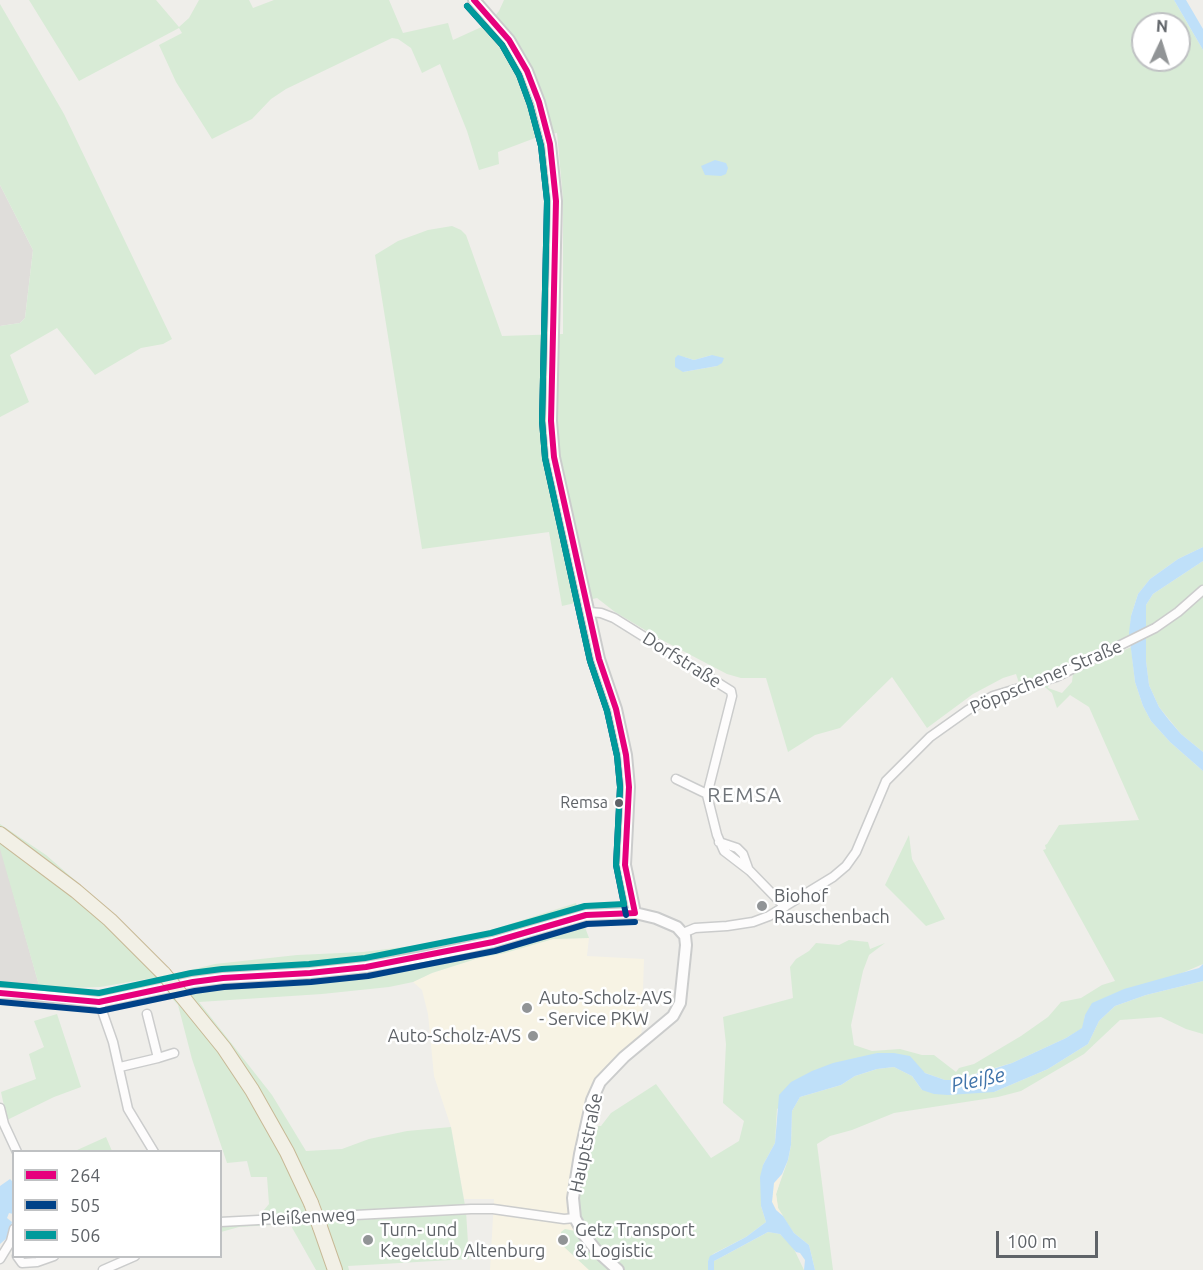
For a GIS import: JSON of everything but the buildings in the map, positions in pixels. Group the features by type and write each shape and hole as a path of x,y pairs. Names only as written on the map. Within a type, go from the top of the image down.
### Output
{"highway":[{"path":"0,834 76,891 110,920 164,974 224,1048 252,1090 287,1152 311,1203 335,1270"}],"street":[{"path":"474,0 509,40 527,71 539,102 550,144 556,201 551,421 554,457 599,659 616,709 626,755 629,787 625,865 635,914"},
{"name":"Pöppschener Straße","path":"683,933 695,928 753,922 786,907 846,866 856,852 886,781 930,737 968,710 993,696 1056,677 1155,628 1203,590"},
{"name":"Dorfstraße","path":"588,607 614,618 731,692 732,696 707,794 719,842 737,848 750,870 786,907"},
{"path":"676,779 707,794"},
{"path":"0,993 99,1002 223,978 366,967 494,942 586,915 635,914 656,918 677,927 683,933"},
{"name":"Hauptstraße","path":"618,1270 596,1250 584,1235 575,1218 573,1198 592,1100 606,1074 668,1021 680,1004 686,945 683,933"},
{"path":"99,1002 120,1067 126,1103 153,1150"},
{"path":"147,1014 158,1058"},
{"path":"120,1067 174,1053"},
{"path":"0,1108 4,1124 16,1150"},
{"name":"Pleißenweg","path":"222,1222 471,1209 493,1209 564,1219 575,1218"},
{"path":"0,1259 11,1249"},
{"path":"18,1258 22,1263 51,1258"},
{"path":"103,1270 133,1258"}],"shaded area":[{"path":"0,185 33,250 25,318 20,323 0,326"},
{"path":"1,849 40,989 0,986"},
{"path":"589,938 587,956 644,959 641,1049 612,1076 601,1091 579,1193 592,1270 490,1270 494,1199 464,1199 451,1127 434,1076 428,1014 422,990 413,982 432,973 479,958 553,939"}],"green space":[{"path":"29,0 156,0 179,27 189,18 199,0 249,0 253,8 274,0 389,0 403,33 448,23 453,40 488,24 499,11 504,0 1174,0 1181,12 1131,12 1131,72 1191,72 1191,29 1203,50 1203,547 1178,559 1150,579 1138,594 1131,616 1130,638 1105,649 1104,646 1100,648 1098,654 1050,675 1019,683 1016,674 1003,678 973,694 927,728 892,677 840,728 815,735 788,752 766,678 741,678 727,674 660,639 615,612 597,598 562,606 549,532 422,549 375,255 398,241 428,230 452,226 466,235 502,336 563,334 563,199 557,133 543,135 498,152 499,164 479,170 467,131 440,64 422,73 411,48 398,39 392,38 286,89 271,99 252,119 212,139 176,82 159,45 182,33 179,28 79,81","holes":["712,355 717,366 683,372 684,357 694,360"]},
{"path":"0,4 64,114 172,339 163,344 141,348 95,375 57,328 10,355 29,402 0,417 0,326 20,323 25,318 33,250 0,185"},
{"path":"1203,561 1203,752 1181,734 1159,707 1149,685 1146,661 1146,605 1153,594"},
{"path":"1131,647 1135,682 1151,721 1170,742 1203,771 1203,964 1085,1015 1083,1028 1066,1038 1012,1063 953,1080 945,1080 925,1073 877,1053 777,1109 775,1143 763,1165 761,1206 766,1222 746,1237 713,1254 708,1261 708,1270 625,1270 591,1237 578,1207 593,1126 601,1126 611,1113 656,1084 711,1158 739,1141 744,1121 723,1103 726,1044 723,1017 793,998 790,967 796,959 809,951 816,943 839,945 849,940 868,942 870,949 885,943 869,955 863,971 851,1025 854,1045 872,1051 900,1049 922,1055 934,1055 956,1072 959,1068 974,1064 1021,1036 1048,1017 1061,1002 1081,998 1102,985 1115,981 1043,850 1046,849 1045,845 1059,825 1139,820 1089,707 1070,695 1057,708 1052,693 1041,684 1046,682 1049,684 1048,688 1062,693 1072,682 1073,673"},
{"path":"0,824 46,855 136,935 174,974 215,964 297,955 363,952 435,943 488,931 576,903 589,938 553,939 479,958 432,973 413,982 389,987 199,1002 272,1095 306,1151 342,1149 369,1139 407,1131 451,1127 466,1211 469,1259 348,1266 349,1270 316,1270 290,1224 239,1227 222,1232 222,1225 259,1216 269,1204 267,1177 251,1177 247,1161 227,1163 192,1059 178,1005 153,978 100,987 40,989 0,849"},
{"path":"909,835 912,859 945,919 926,926 885,885"},
{"path":"1203,981 1203,1034 1161,1017 1120,1020 1084,1054 1021,1091 998,1097 894,1113 830,1136 817,1144 833,1270 815,1270 809,1245 794,1233 787,1223 778,1208 776,1194 791,1145 792,1111 800,1097 841,1085 855,1076 877,1069 894,1067 912,1076 922,1090 994,1092 1048,1069 1088,1044 1099,1021 1115,1006 1146,995"},
{"path":"57,1014 81,1087 54,1097 7,1120 1,1092 36,1079 29,1054 44,1047 34,1021"},
{"path":"106,1137 112,1150 77,1150"},
{"path":"565,1229 575,1231 587,1249 610,1270 589,1270 562,1245 561,1232"},
{"path":"768,1232 780,1234 793,1247 804,1270 714,1270 714,1261"}],"sand":[{"path":"782,1174 776,1194 778,1208 783,1216 772,1202 774,1183"}],"water":[{"path":"1174,0 1186,0 1203,29 1203,50 1191,29 1191,12 1181,12"},
{"path":"715,160 726,163 728,168 726,174 705,175 701,166"},
{"path":"678,355 694,360 712,355 724,358 717,366 683,372 675,367 675,358"},
{"path":"1203,547 1203,561 1153,594 1146,605 1146,661 1149,685 1159,707 1181,734 1203,752 1203,771 1170,742 1151,721 1135,682 1129,633 1131,616 1138,594 1150,579 1178,559"},
{"name":"Pleiße","path":"1203,964 1203,981 1146,995 1115,1006 1099,1021 1088,1044 1048,1069 994,1092 934,1094 922,1090 912,1076 894,1067 877,1069 855,1076 841,1085 800,1097 792,1111 788,1160 782,1174 774,1183 772,1202 794,1233 809,1245 815,1270 804,1270 805,1260 800,1253 796,1252 780,1234 768,1232 714,1261 714,1270 708,1270 710,1256 746,1237 766,1222 761,1206 760,1177 763,1165 775,1143 779,1095 791,1082 833,1063 877,1053 910,1056 925,1073 945,1080 980,1073 1012,1063 1082,1028 1085,1015 1092,1003 1124,989 1199,968"},
{"path":"10,1179 12,1181 12,1214 9,1213 7,1218 12,1222 8,1237 0,1244 0,1186"}],"transit line":[{"name":"264","path":"474,0 509,40 527,71 539,102 550,144 556,201 551,421 554,457 599,659 616,709 626,755 629,787 625,865 635,913"},
{"name":"505","path":"467,6 502,45 519,75 541,146 547,201 542,421 545,458 590,661 607,711 617,756 620,787 616,865 626,915"},
{"name":"506","path":"0,984 99,993 191,973 365,958 491,933 585,906 624,904 616,865 620,787 617,756 607,711 590,661 545,458 542,421 547,201 541,146 519,75 502,45 467,6"},
{"name":"264","path":"0,993 99,1002 223,978 366,967 493,942 586,915 635,913"},
{"name":"505","path":"0,1002 100,1011 224,987 368,976 495,951 587,924 635,922"}],"place":[{"name":"Remsa","path":"619,803"},
{"name":"Biohof Rauschenbach","path":"762,906"},
{"name":"Auto-Scholz-AVS - Service PKW","path":"527,1008"},
{"name":"Auto-Scholz-AVS","path":"533,1036"},
{"name":"Turn- und Kegelclub Altenburg","path":"368,1240"},
{"name":"Getz Transport & Logistic","path":"563,1240"}],"district":[{"name":"REMSA","path":"745,795"}]}
